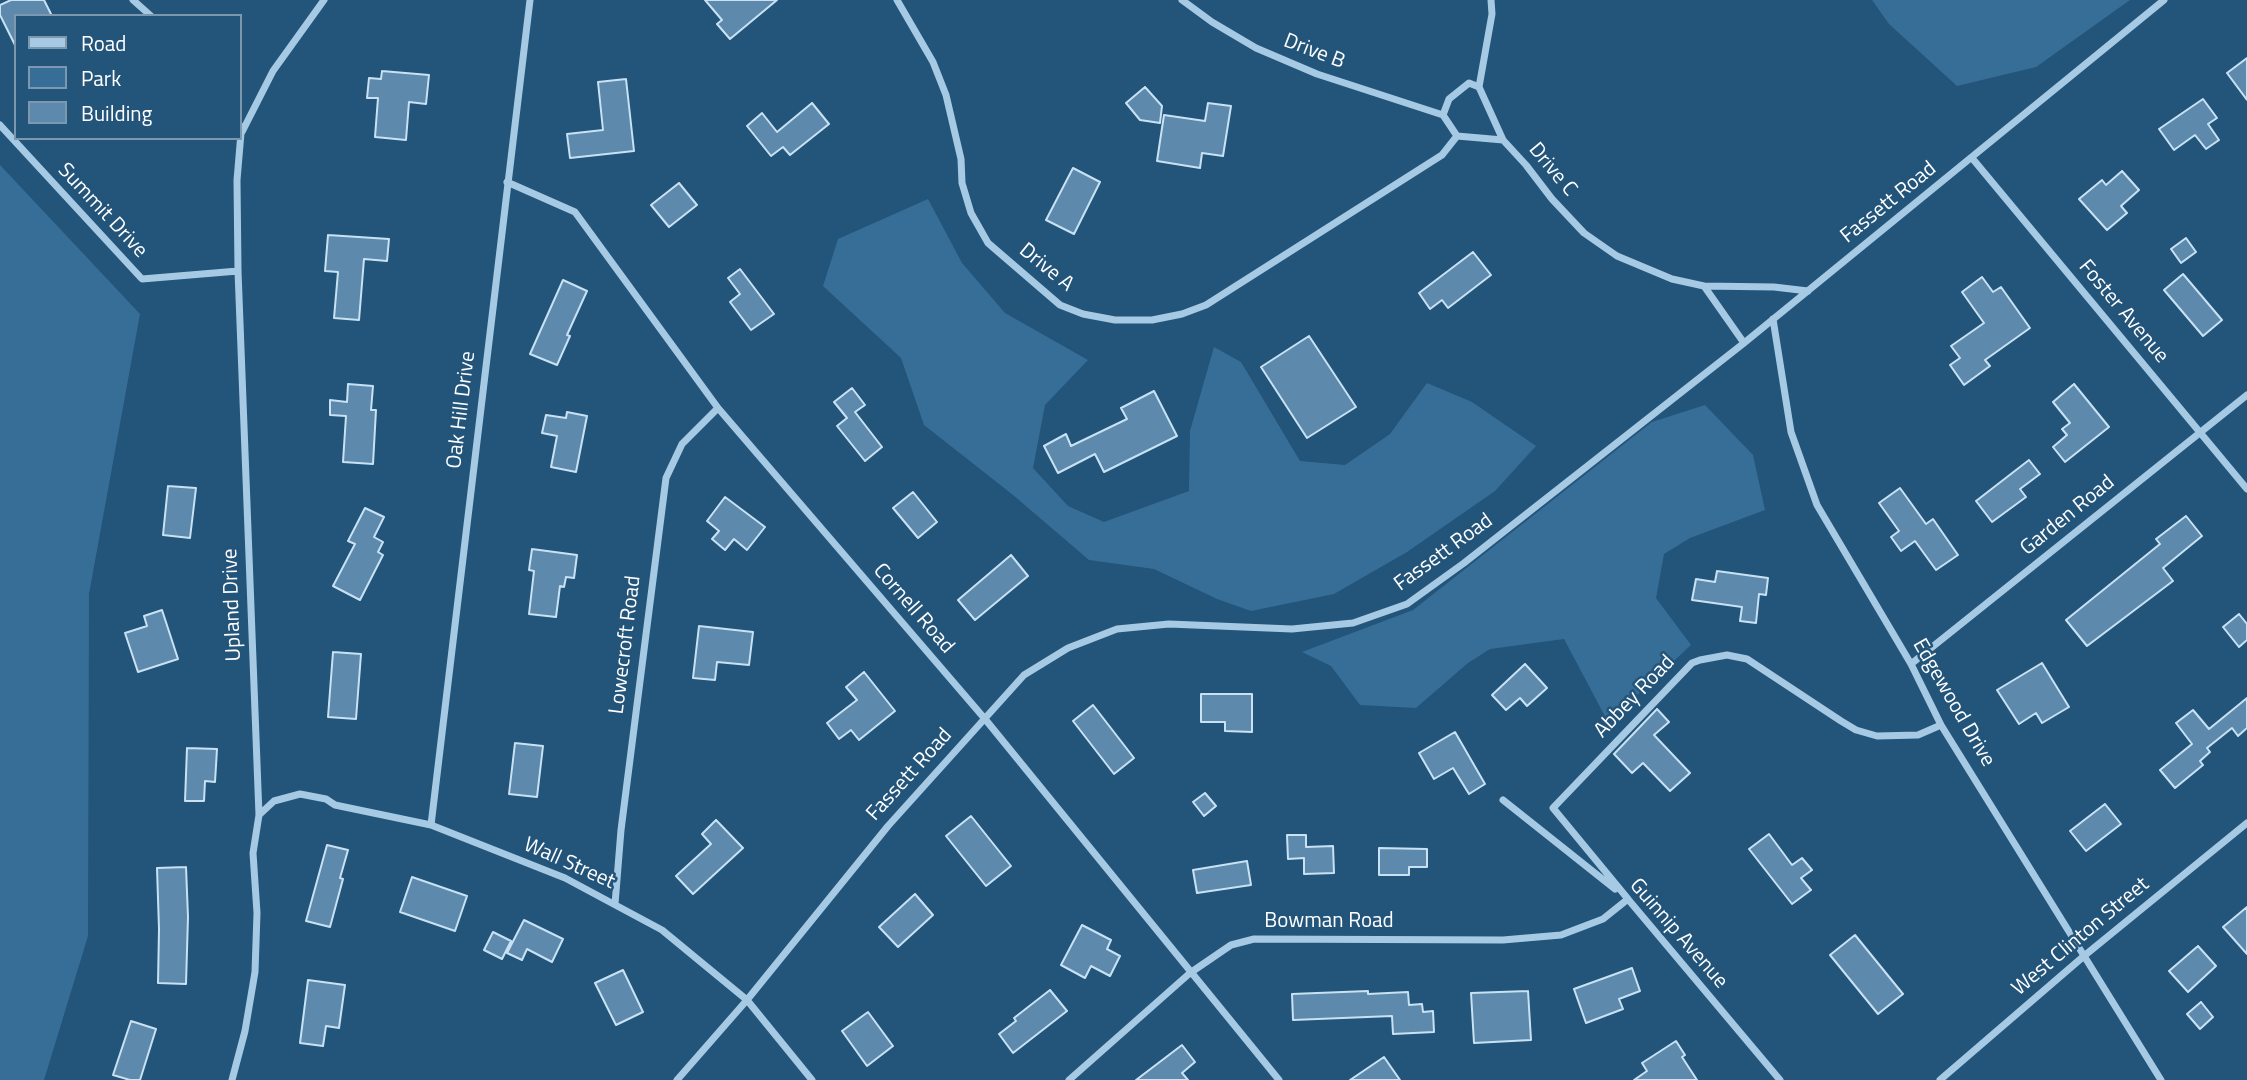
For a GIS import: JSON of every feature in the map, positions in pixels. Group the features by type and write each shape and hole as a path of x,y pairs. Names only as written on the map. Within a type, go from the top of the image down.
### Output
{"street":[{"path":"133,0 149,14"},
{"path":"242,127 273,71 324,0"},
{"name":"Oak Hill Drive","path":"431,825 530,0"},
{"name":"Drive A","path":"897,0 933,62 956,131 962,183 971,213 988,243 1060,304 1083,314 1115,320 1152,320 1182,314 1206,305 1442,155 1457,136"},
{"name":"Drive B","path":"1182,0 1212,22 1256,48 1317,74 1443,115"},
{"path":"1491,0 1492,14 1479,87 1469,83 1449,99 1443,115 1457,136 1503,140"},
{"name":"Fassett Road","path":"677,1080 747,1000 888,826 1024,675 1068,648 1118,629 1169,624 1292,629 1353,623 1407,604 1464,563 1744,343 2164,0"},
{"name":"Drive C","path":"1479,87 1503,140 1584,233 1617,256 1672,279 1704,286 1774,287 1809,291"},
{"name":"Summit Drive","path":"0,125 142,279 238,271"},
{"name":"Upland Drive","path":"232,1080 245,1031 255,972 257,913 253,853 259,816 238,271 237,180 240,140"},
{"name":"Foster Avenue","path":"1972,158 2247,489"},
{"name":"Cornell Road","path":"507,182 575,212 719,408 985,719 1279,1080"},
{"path":"1704,286 1744,343"},
{"name":"Edgewood Drive","path":"1773,319 1791,432 1816,505 1911,664 1941,725 2161,1080"},
{"name":"Garden Road","path":"1911,664 2247,395"},
{"name":"Lowecroft Road","path":"615,904 621,830 661,506 667,478 682,444 719,408"},
{"name":"Abbey Road","path":"1628,899 1553,808 1692,663 1718,655 1748,659 1841,722 1877,736 1918,735 1941,725"},
{"name":"Wall Street","path":"259,816 274,801 300,794 326,799 335,805 431,825 565,878 662,930 747,1000 812,1080"},
{"name":"Guinnip Avenue","path":"1503,800 1628,899 1780,1080"},
{"name":"West Clinton Street","path":"1940,1080 2084,956 2247,823"},
{"name":"Bowman Road","path":"1069,1080 1190,973 1231,945 1254,939 1503,940 1561,935 1603,919 1628,899"}],"green space":[{"path":"1872,0 2130,0 2036,67 1957,86 1889,24"},
{"path":"0,165 140,314 89,594 88,936 44,1080 0,1080"},
{"path":"928,199 962,263 1005,313 1088,360 1045,405 1033,468 1068,506 1104,522 1189,491 1190,431 1214,347 1241,362 1300,461 1345,465 1390,434 1427,383 1472,402 1536,446 1495,491 1407,552 1334,594 1251,611 1217,599 1154,569 1089,560 1013,495 924,425 901,358 823,286 838,239"},
{"path":"1705,405 1753,455 1765,510 1690,538 1664,554 1656,598 1691,645 1608,722 1564,639 1490,649 1468,663 1416,708 1360,705 1331,666 1302,652 1413,610 1652,422"}],"building":[{"path":"11,0 44,0 51,14 14,14 14,43 0,15 0,5"},
{"path":"705,0 777,0 730,39 717,24 722,20"},
{"path":"2247,58 2247,100 2227,73"},
{"path":"382,71 429,75 426,104 409,102 406,140 375,137 378,98 367,98 369,78 381,79"},
{"path":"626,79 634,151 570,158 567,134 603,130 598,82"},
{"path":"1145,87 1162,106 1160,123 1140,120 1126,103"},
{"path":"2203,99 2217,118 2208,124 2219,140 2206,149 2195,135 2174,150 2159,129"},
{"path":"812,103 829,124 790,155 783,147 771,156 747,126 762,113 777,132"},
{"path":"1208,103 1231,106 1223,156 1202,153 1200,168 1157,161 1164,115 1205,121"},
{"path":"1073,168 1100,182 1074,234 1046,220"},
{"path":"2122,171 2139,190 2121,206 2127,213 2107,230 2079,199 2102,180 2106,185"},
{"path":"679,183 697,205 669,227 651,205"},
{"path":"328,235 389,239 387,261 364,259 359,320 334,318 338,272 325,271"},
{"path":"2186,238 2196,252 2181,263 2171,249"},
{"path":"1473,252 1491,275 1448,308 1442,300 1430,309 1419,293"},
{"path":"740,269 774,314 751,330 730,302 740,294 728,278"},
{"path":"2183,274 2222,320 2203,336 2164,290"},
{"path":"1982,277 1993,292 2001,287 2030,328 1985,360 1990,366 1964,385 1950,365 1960,358 1951,346 1984,323 1962,292"},
{"path":"563,280 587,291 557,365 530,354"},
{"path":"1309,336 1356,407 1307,438 1261,367"},
{"path":"348,384 373,386 371,410 376,410 373,464 343,462 346,416 330,415 330,400 347,402"},
{"path":"2074,384 2109,427 2065,462 2053,447 2067,435 2062,429 2070,423 2053,402"},
{"path":"852,388 865,405 855,412 882,447 865,461 837,426 847,418 834,402"},
{"path":"1154,391 1177,436 1104,472 1095,454 1058,473 1044,446 1066,434 1071,446 1127,419 1121,408"},
{"path":"567,412 587,416 576,472 551,467 557,436 542,433 546,415 566,418"},
{"path":"2029,460 2040,474 2020,489 2026,497 1992,522 1976,501"},
{"path":"168,486 196,488 190,538 163,535"},
{"path":"1900,488 1926,524 1933,519 1958,555 1936,570 1915,541 1901,551 1891,537 1899,531 1879,503"},
{"path":"913,492 937,522 918,538 893,508"},
{"path":"725,497 765,527 747,550 734,539 725,550 712,539 719,531 707,521"},
{"path":"365,508 384,517 374,537 383,542 378,552 383,555 360,600 333,586 355,544 348,541"},
{"path":"2186,516 2202,536 2163,568 2173,581 2087,646 2066,620 2160,544 2156,539"},
{"path":"532,549 577,555 574,578 566,577 564,587 560,586 556,617 529,614 534,571 529,570"},
{"path":"1011,555 1028,576 975,620 958,600"},
{"path":"1717,571 1768,578 1766,595 1759,594 1756,623 1740,621 1742,607 1692,600 1696,579 1715,582"},
{"path":"162,610 178,659 138,672 125,633 147,626 144,616"},
{"path":"2239,614 2247,624 2247,640 2239,647 2223,627"},
{"path":"699,626 753,632 749,665 717,662 715,680 693,678"},
{"path":"333,652 361,654 356,719 328,717"},
{"path":"2042,663 2069,707 2042,723 2036,713 2019,724 1997,690"},
{"path":"1525,664 1547,688 1527,706 1520,698 1506,710 1492,695"},
{"path":"864,672 895,711 859,740 851,730 839,739 827,723 857,700 846,687"},
{"path":"1201,694 1252,694 1252,732 1225,731 1225,722 1201,722"},
{"path":"2247,698 2247,728 2238,736 2232,728 2207,748 2210,752 2200,761 2203,765 2175,788 2160,770 2192,744 2176,723 2193,710 2209,729"},
{"path":"1093,705 1134,758 1114,774 1073,721"},
{"path":"1657,709 1669,722 1654,735 1690,773 1670,791 1643,763 1632,773 1614,754"},
{"path":"1455,732 1485,784 1469,794 1453,768 1434,779 1419,753"},
{"path":"515,743 543,746 537,797 509,794"},
{"path":"187,748 217,749 215,782 205,781 204,801 185,801"},
{"path":"1205,793 1216,806 1204,816 1193,802"},
{"path":"2105,804 2121,824 2086,851 2070,831"},
{"path":"971,816 1011,866 986,886 946,836"},
{"path":"716,820 743,848 693,894 676,876 711,844 702,834"},
{"path":"1769,834 1792,865 1802,858 1812,870 1801,878 1811,890 1792,904 1749,849"},
{"path":"1287,835 1306,835 1306,847 1333,846 1334,873 1304,874 1304,858 1288,859"},
{"path":"327,845 348,850 330,927 306,921"},
{"path":"1379,848 1427,849 1427,867 1409,867 1409,875 1379,875"},
{"path":"1247,861 1251,885 1197,893 1193,870"},
{"path":"186,867 186,984 158,983 157,868"},
{"path":"412,877 467,896 455,931 400,912"},
{"path":"915,894 933,915 898,947 879,927"},
{"path":"2247,907 2247,954 2223,927"},
{"path":"524,920 563,939 552,962 527,949 522,960 507,953"},
{"path":"1082,925 1111,940 1107,949 1120,956 1110,976 1091,966 1085,978 1061,965"},
{"path":"493,932 511,941 502,959 484,950"},
{"path":"1855,935 1903,994 1878,1014 1830,955"},
{"path":"2198,946 2216,966 2188,992 2169,971"},
{"path":"1632,968 1640,991 1619,999 1623,1009 1586,1023 1574,989"},
{"path":"623,970 643,1012 616,1025 595,983"},
{"path":"308,980 345,985 339,1028 326,1026 323,1046 300,1043"},
{"path":"1050,990 1067,1011 1013,1053 999,1034 1016,1021 1014,1018"},
{"path":"1368,991 1368,994 1408,992 1409,1005 1422,1004 1423,1012 1433,1011 1434,1032 1393,1034 1392,1016 1293,1020 1292,994"},
{"path":"1528,991 1531,1040 1474,1043 1471,993"},
{"path":"2201,1002 2213,1017 2200,1029 2187,1014"},
{"path":"868,1012 893,1046 867,1066 842,1031"},
{"path":"131,1021 156,1029 140,1080 113,1075"},
{"path":"1676,1041 1685,1055 1682,1057 1697,1080 1634,1080 1647,1071 1642,1063"},
{"path":"1182,1045 1195,1062 1182,1073 1188,1080 1136,1080"},
{"path":"1384,1057 1400,1080 1350,1080"}]}
